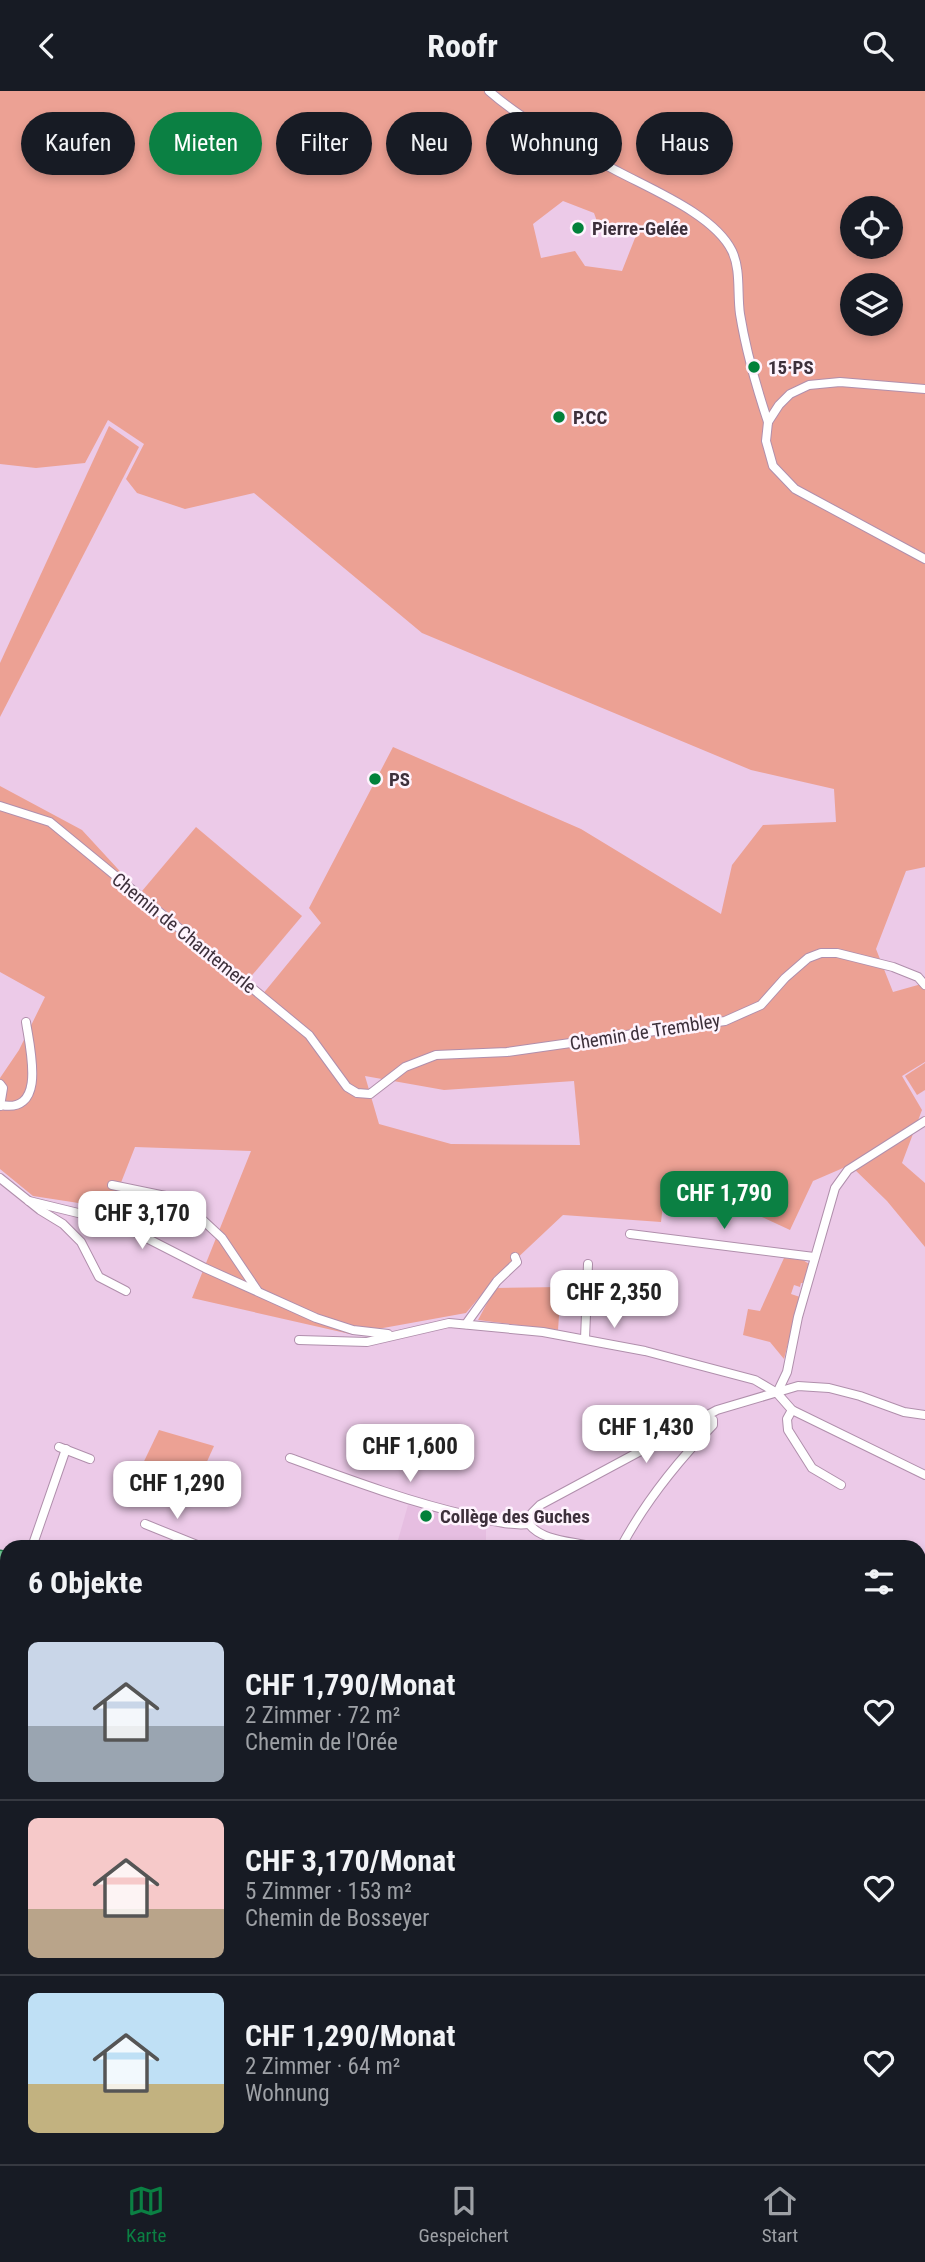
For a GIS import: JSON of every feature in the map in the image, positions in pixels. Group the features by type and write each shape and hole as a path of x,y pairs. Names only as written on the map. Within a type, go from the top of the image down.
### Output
{"street":[{"path":"489,91 517,112 605,165 673,200 699,217 725,240 737,261 740,311 746,348 768,422 766,440 770,459 786,482 807,497 925,559"},
{"path":"768,422 783,399 809,385 840,381 925,389"},
{"name":"Chemin de Chantemerle","path":"0,806 50,822 309,1035 347,1087"},
{"name":"Chemin de Trembley","path":"347,1087 358,1093 370,1094 405,1067 436,1055 508,1052 725,1021 761,1005 793,971 808,958 821,953 837,953 893,967 918,977 925,985"},
{"path":"0,1084 3,1088 1,1105 20,1106 30,1093 34,1071 26,1022"},
{"path":"776,1393 787,1372 798,1317 835,1188 848,1170 925,1121"},
{"path":"0,1178 63,1224 81,1242 99,1277 126,1291"},
{"path":"112,1185 180,1199 222,1238 257,1290"},
{"path":"29,1201 115,1222 205,1268 316,1318 353,1331 396,1335"},
{"path":"630,1234 814,1257"},
{"path":"466,1324 497,1281 517,1262 515,1257"},
{"path":"585,1339 588,1264"},
{"path":"299,1340 367,1342 439,1324 466,1324 543,1332 645,1351 755,1380 776,1393 792,1410 925,1475"},
{"path":"529,1524 532,1513 540,1505 717,1410 798,1386 829,1388 860,1395 904,1412 925,1415"},
{"path":"792,1410 787,1419 788,1430 812,1468 841,1485"},
{"path":"625,1540 637,1517 684,1455 713,1425 713,1420"},
{"path":"34,1540 62,1448 90,1459"},
{"path":"290,1458 440,1509 516,1525 529,1524"},
{"path":"145,1524 183,1540"},
{"path":"529,1524 536,1532 563,1540"},
{"path":"199,1540 201,1535"}],"shaded area":[{"path":"0,91 925,91 925,867 906,871 876,949 893,992 925,983 925,1062 902,1076 922,1110 902,1163 925,1183 925,1247 887,1201 850,1165 813,1181 790,1230 678,1178 665,1187 661,1222 563,1215 493,1281 466,1313 350,1334 192,1298 251,1151 135,1147 111,1208 33,1196 0,1169 0,1078 19,1050 45,997 0,972 0,786 82,830 140,893 262,995 321,923 309,908 393,747 581,829 721,914 732,865 763,825 836,822 834,789 751,770 422,633 254,493 185,509 137,493 126,479 144,444 108,420 85,463 36,468 0,464","holes":["563,201 594,213 599,227 607,230 631,223 637,233 622,271 585,266 575,251 541,258 533,224","365,1076 444,1090 574,1081 580,1145 451,1144 379,1124"]},
{"path":"109,426 139,447 0,717 0,663"},
{"path":"196,827 302,916 248,980 142,891"},
{"path":"925,1063 925,1090 917,1095 905,1076"},
{"path":"784,1258 803,1260 809,1264 804,1283 801,1283 800,1287 794,1285 791,1294 800,1297 784,1359 770,1342 743,1335 748,1309 760,1311"},
{"path":"561,1287 558,1330 478,1320 495,1288"},
{"path":"159,1430 214,1446 191,1497 137,1476"},
{"name":"Collège des Guches","path":"408,1505 486,1527 486,1540 398,1540"}],"place":[{"name":"Pierre-Gelée","path":"578,228"},
{"name":"15·PS","path":"754,367"},
{"name":"P.CC","path":"559,417"},
{"name":"PS","path":"375,779"},
{"name":"Collège des Guches","path":"426,1516"}]}
